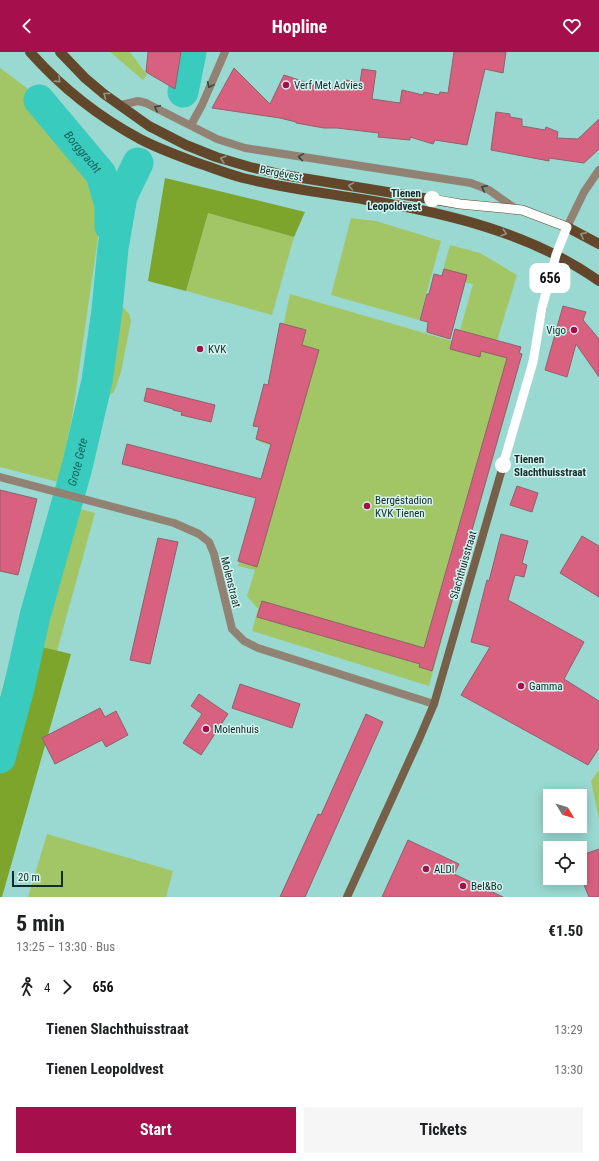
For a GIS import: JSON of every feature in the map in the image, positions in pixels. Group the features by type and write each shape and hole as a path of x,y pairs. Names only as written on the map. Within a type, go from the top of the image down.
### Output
{"main road":[{"name":"Bergévest","path":"30,52 40,64 60,82 110,121 162,150 241,178 331,195 374,201 469,222 512,236 556,255 599,281"},
{"name":"Bergévest","path":"60,52 85,78 149,126 186,145 216,157 284,175 376,191 460,204 522,210 567,227 599,244"}],"street":[{"path":"191,125 202,105 225,52"},
{"name":"Bergévest","path":"121,105 138,101 146,103 217,139 260,151 471,183 489,190 517,210"},
{"path":"567,227 584,192 599,170"},
{"name":"Slachthuisstraat","path":"347,897 434,704 533,362 542,308 556,255 567,227"},
{"name":"Molenstraat","path":"0,477 174,524 200,534 209,542 214,554 232,629 244,642 258,648 434,704"}],"green space":[{"path":"110,52 130,52 147,75 143,80"},
{"path":"0,68 30,90 58,115 75,134 71,147 73,155 99,189 102,210 72,418 58,482 0,467"},
{"path":"165,178 305,212 294,237 208,213 186,291 148,281"},
{"path":"208,213 294,237 272,315 186,291"},
{"path":"351,218 376,221 441,241 419,320 331,295"},
{"path":"450,245 480,253 517,275 497,341 460,330 473,284 464,282 448,336 426,330"},
{"name":"Bergéstadion KVK Tienen","path":"290,294 520,361 429,686 252,631 258,609 247,596 255,570 238,566 272,446 258,441"},
{"path":"123,307 129,314 131,321 121,372 114,392 101,401 107,364"},
{"path":"73,507 95,513 57,651 42,647 39,655 33,653"},
{"path":"14,645 39,655 42,647 71,654 2,897 0,897 0,699"},
{"path":"599,770 599,819 591,781"},
{"path":"47,834 173,871 166,897 28,897"}],"building":[{"path":"148,52 181,52 175,89 146,72"},
{"path":"454,52 506,52 503,73 485,69 467,145 435,140 433,144 410,137 410,140 378,137 379,133 324,128 296,123 280,118 212,108 234,68 270,104 284,75 329,90 329,87 344,90 346,80 360,83 362,69 376,71 372,99 400,103 402,90 423,95 424,92 439,95 440,92 448,93"},
{"path":"496,112 510,114 510,117 522,119 522,126 545,130 546,127 558,132 557,138 578,139 599,119 599,149 584,163 549,158 549,161 491,150"},
{"path":"444,269 467,275 450,339 427,332 428,322 420,320 434,274 442,276"},
{"name":"Vigo","path":"563,306 586,312 583,320 599,339 599,377 576,344 567,377 545,370"},
{"path":"280,323 306,330 302,345 319,350 257,567 238,561 256,498 122,464 127,444 261,479 271,444 256,439 259,427 253,426 264,384 268,385"},
{"path":"455,329 521,347 519,353 522,354 432,671 419,667 420,664 257,617 262,601 424,648 507,358 481,351 480,357 450,349"},
{"path":"147,388 215,405 211,422 181,415 182,412 144,401"},
{"path":"517,486 538,493 532,512 510,505"},
{"path":"0,490 37,499 18,575 0,571"},
{"name":"Gamma","path":"501,534 528,541 522,563 527,565 524,577 515,575 508,600 584,642 564,679 599,701 599,748 588,765 461,695 490,647 471,642"},
{"path":"582,536 599,546 599,597 560,573"},
{"path":"158,538 178,542 150,664 130,660"},
{"path":"240,684 300,704 292,728 232,708"},
{"name":"Molenhuis","path":"199,694 228,714 201,755 183,743 202,714 191,706"},
{"path":"100,708 105,717 116,711 128,735 106,747 102,740 55,764 42,738"},
{"path":"366,714 383,722 305,897 280,897 318,814 321,815"},
{"name":"ALDI","path":"408,840 459,864 454,874 503,897 382,897"},
{"path":"599,849 599,897 589,897 584,885 587,885 587,853"}],"waterway":[{"name":"Grote Gete","path":"183,92 191,52"},
{"name":"Borggracht","path":"39,100 101,174 110,205 110,226"},
{"name":"Grote Gete","path":"0,758 19,688 35,616 77,467 97,381 107,310 113,248 122,196 138,163"}],"bus line":[{"name":"656","path":"432,199 460,204 522,210 567,227 556,255 539,320 533,362 503,465"}],"place":[{"name":"Verf Met Advies","path":"286,85"},
{"name":"Tienen Leopoldvest","path":"432,199"},
{"name":"Vigo","path":"574,330"},
{"name":"KVK","path":"200,349"},
{"name":"Tienen Slachthuisstraat","path":"503,465"},
{"name":"Bergéstadion KVK Tienen","path":"367,506"},
{"name":"Gamma","path":"521,686"},
{"name":"Molenhuis","path":"206,729"},
{"name":"ALDI","path":"426,869"},
{"name":"Bel&Bo","path":"463,886"}]}
